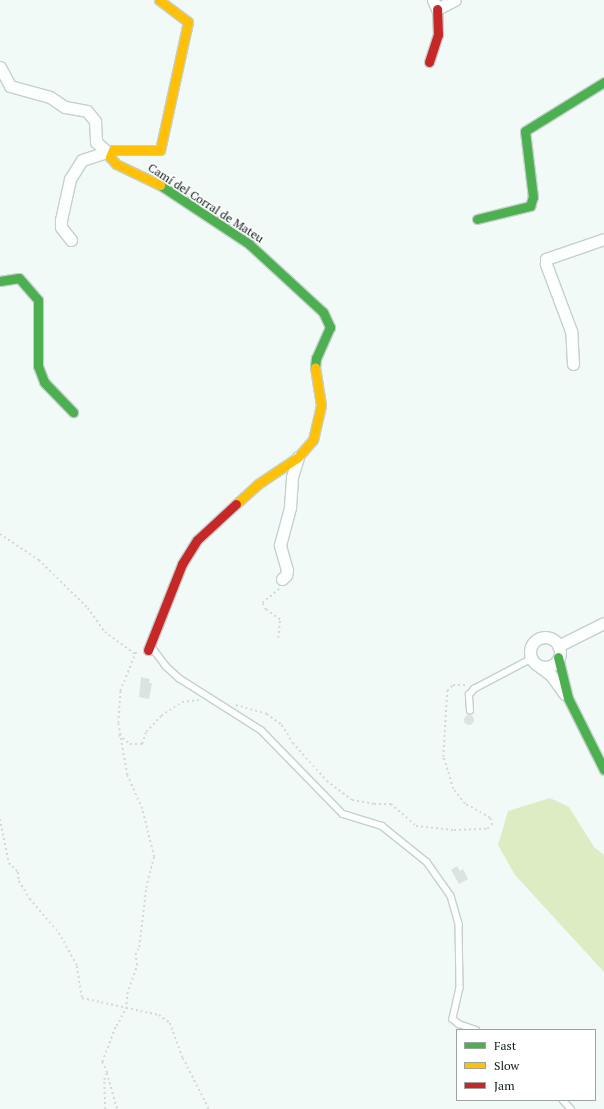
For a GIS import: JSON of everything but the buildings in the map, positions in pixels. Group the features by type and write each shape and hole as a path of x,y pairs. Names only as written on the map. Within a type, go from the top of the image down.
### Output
{"street":[{"name":"Camí del Corral de Mateu","path":"148,647 165,609 182,564 197,540 222,514 258,484 298,457 313,440 319,417 320,392 315,369 316,358 330,327 323,312 249,244 148,178 116,164 108,153 114,150 160,150 188,22 159,0"},
{"path":"429,62 438,35 435,5 455,0"},
{"path":"0,67 10,86 50,97 65,107 87,111 95,121 96,142 108,153"},
{"path":"477,219 530,206 533,197 525,130 604,82"},
{"path":"71,240 61,227 61,220 70,179 82,160 108,153"},
{"path":"573,364 571,331 546,264 546,260 548,257 604,239"},
{"path":"0,281 19,278 38,300 38,366 44,382 73,412"},
{"path":"284,577 280,545 290,507 292,477 298,457"},
{"path":"558,646 604,622"},
{"path":"558,646 545,638 536,640 530,649 535,662 551,675 568,698 604,770"},
{"path":"558,646 558,658 568,698"},
{"path":"535,662 552,665 558,658"}],"lane":[{"path":"148,647 171,671 208,698 234,711 261,730 343,814 382,826 427,862 437,874 451,896 459,924 460,988 453,1019 459,1024 473,1029"},
{"path":"470,711 469,695 474,689 535,662"},
{"path":"564,1101 571,1109"}],"path":[{"path":"0,534 39,560 88,608 105,632 135,654"},
{"path":"278,638 280,620 266,610 262,603 282,586 284,577"},
{"path":"118,1109 102,1062 105,1052 126,1009 127,994 137,965 135,955 140,947 146,888 154,852 145,829 142,809 128,775 119,735 120,691 138,649"},
{"path":"235,704 267,714 282,725 293,743 326,781 352,800 374,804 391,804 416,826 454,830 487,829 492,823 490,818 465,804 453,789 443,757 447,691 453,685 469,685 474,689"},
{"path":"119,735 130,744 142,744 146,732 160,716 182,702 208,698"},
{"path":"0,819 9,863 18,872 19,881 30,900 59,934 77,966 82,998 126,1009 159,1015 170,1023 183,1058 209,1109"},
{"path":"105,1109 104,1080 107,1073"}],"green space":[{"path":"550,798 569,807 594,847 604,855 604,972 515,875 498,845 508,811"}],"traffic: fast":[{"path":"477,219 530,206 533,197 525,131 604,82"},
{"path":"160,185 249,244 323,312 330,327 316,358 315,367"},
{"path":"0,281 19,278 38,300 38,366 44,382 73,412"},
{"path":"558,657 568,698 604,770"}],"traffic: slow":[{"path":"159,0 188,22 160,150 113,150 110,157 116,164 160,185"},
{"path":"236,504 258,484 298,457 313,440 321,405 315,367"}],"traffic: jam":[{"path":"429,62 438,35 437,9"},
{"path":"148,650 182,564 197,540 236,504"}]}
